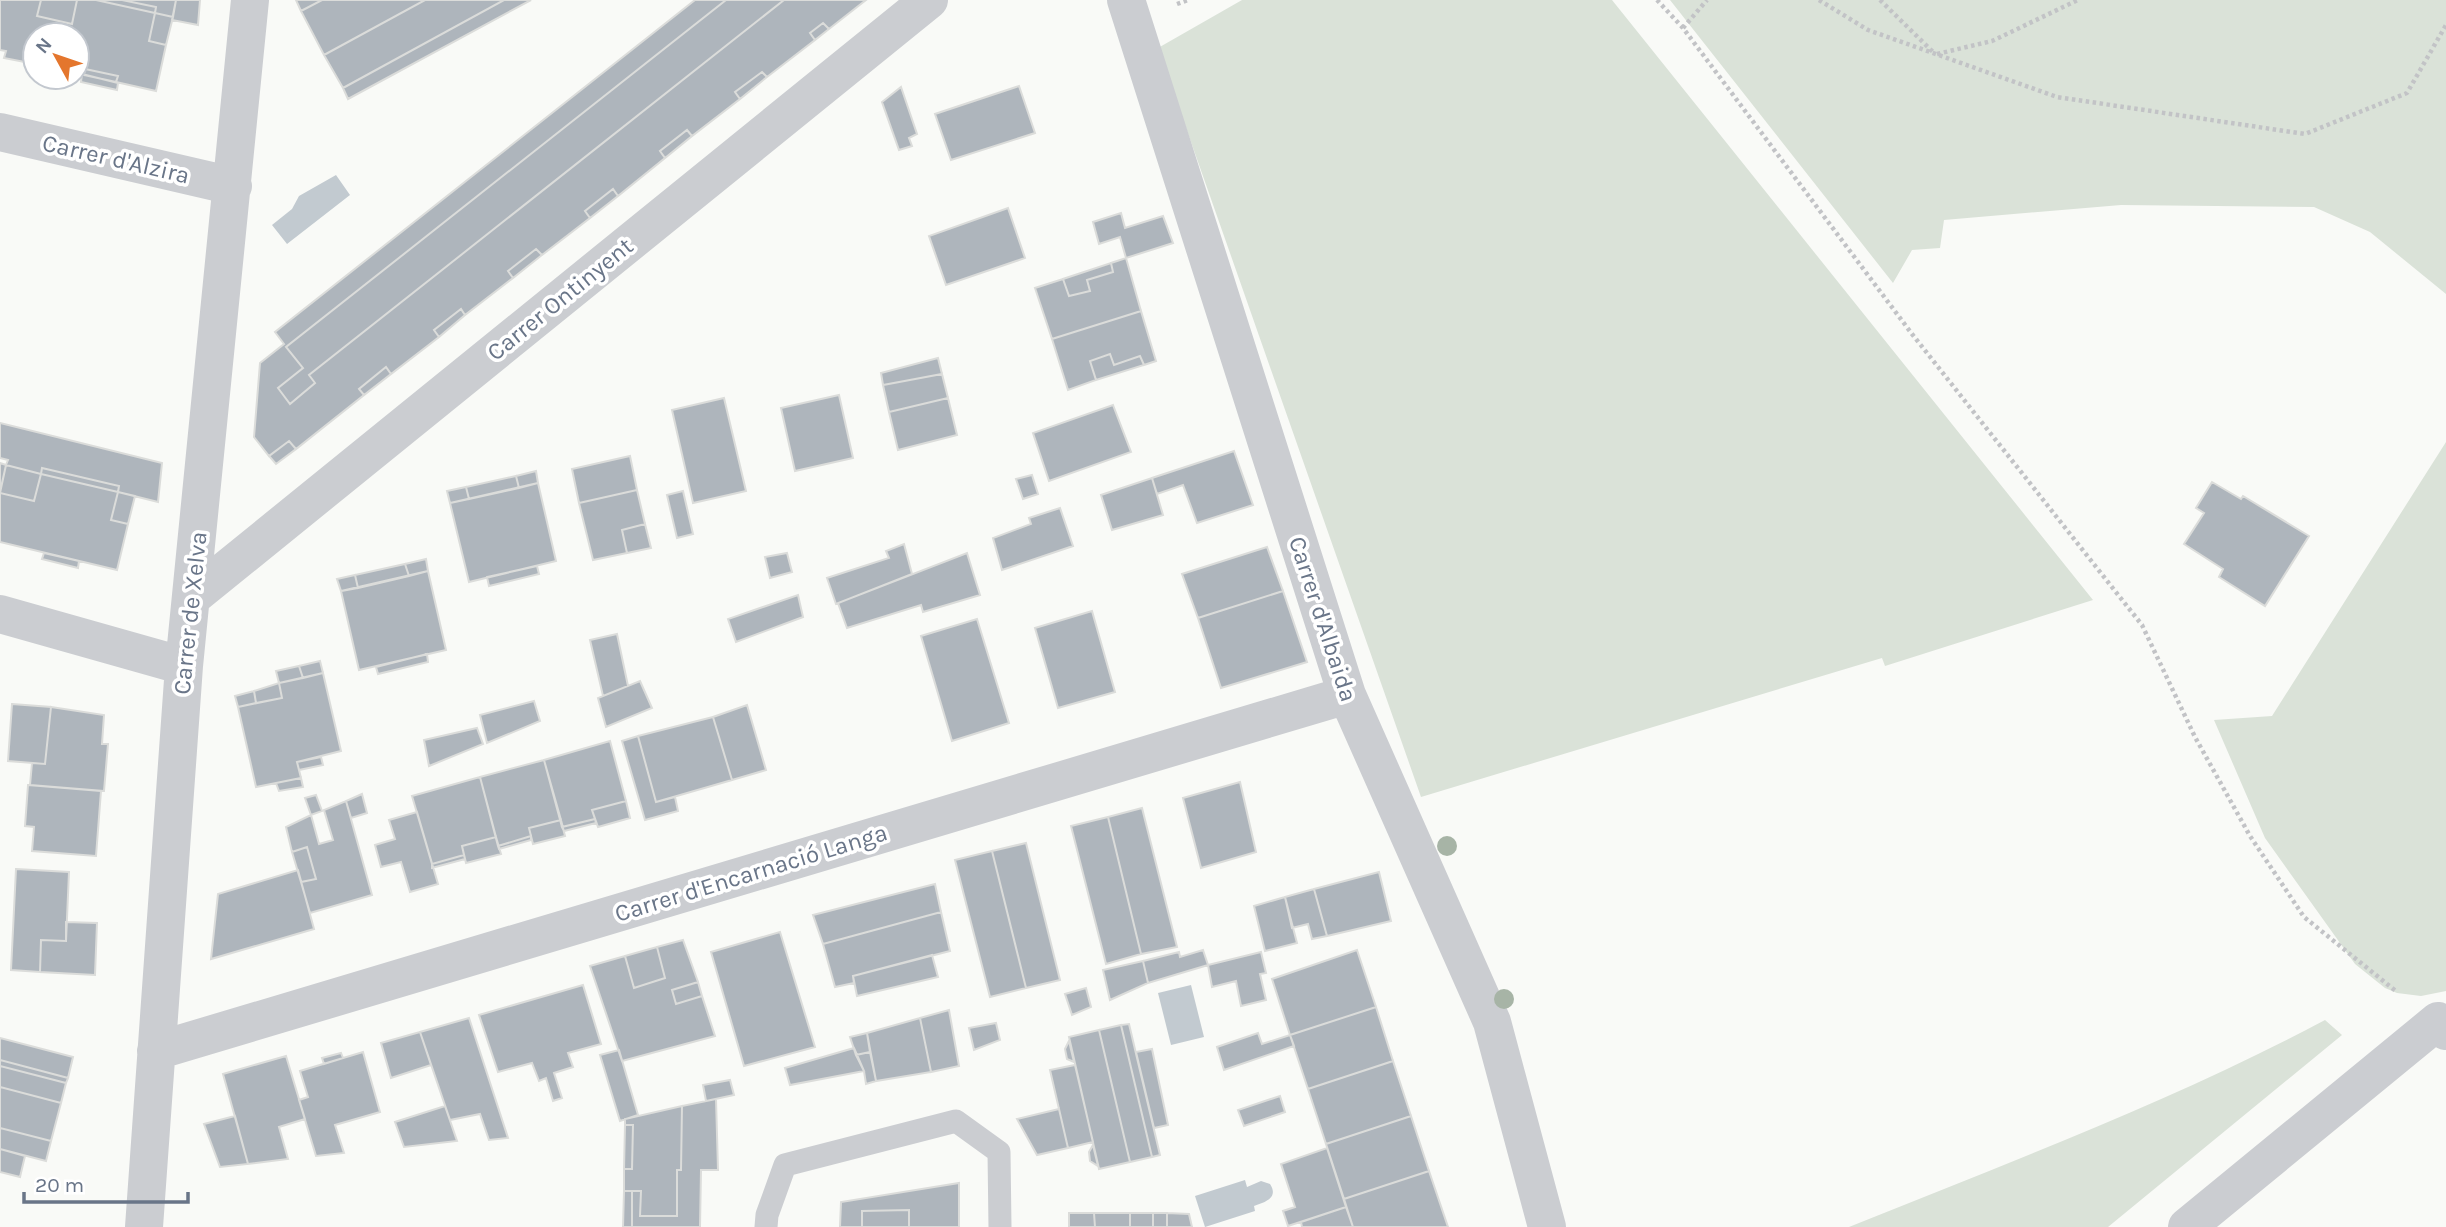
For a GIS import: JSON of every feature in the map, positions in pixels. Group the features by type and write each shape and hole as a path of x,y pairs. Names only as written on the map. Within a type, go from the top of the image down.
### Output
{"street":[{"name":"Carrer de Xelva","path":"144,1227 184,666 250,0"},
{"name":"Carrer Ontinyent","path":"191,598 929,0"},
{"name":"Carrer d'Albaida","path":"1126,0 1346,695 1492,1023 1547,1227"},
{"name":"Carrer d'Alzira","path":"0,132 233,186"},
{"path":"0,614 184,666"},
{"name":"Carrer d'Encarnació Langa","path":"156,1051 1346,695"},
{"path":"2187,1227 2442,1026"}],"lane":[{"path":"766,1227 767,1215 785,1165 956,1121 999,1152 1000,1227"}],"path":[{"path":"1657,0 1683,28 1912,334 2142,625 2207,759 2250,836 2304,917 2386,985 2442,1026"},
{"path":"1683,28 1707,0"},
{"path":"1818,0 1868,30 2057,97 2305,134 2407,93 2446,25"},
{"path":"1880,0 1937,55"},
{"path":"1937,55 1992,41 2078,0"}],"shaded area":[{"path":"1242,0 1612,0 2093,600 1885,666 1882,658 1421,797 1158,48"},
{"path":"1670,0 2446,0 2446,294 2370,232 2314,207 2121,205 1944,220 1940,248 1912,250 1893,283"},
{"path":"336,175 350,195 287,244 272,225 292,209 299,196"},
{"path":"2446,442 2446,991 2421,996 2397,993 2385,988 2355,964 2265,838 2214,720 2272,716"},
{"path":"1191,985 1204,1037 1171,1045 1158,993"},
{"path":"2325,1020 2342,1035 2108,1227 1849,1227 2150,1104"},
{"path":"1245,1180 1247,1187 1261,1181 1270,1184 1272,1196 1254,1206 1255,1211 1205,1227 1195,1196"}],"building":[{"path":"0,0 41,0 37,16 59,21 21,21 21,61 4,58 6,51 0,50"},
{"path":"41,0 77,0 73,21 37,16"},
{"path":"77,0 96,0 155,13 149,41 166,45 156,91 116,82 118,76 91,70 91,21 73,21"},
{"path":"96,0 122,0 156,7 155,13"},
{"path":"122,0 176,0 173,17 155,13 156,7"},
{"path":"176,0 200,0 198,25 172,20"},
{"path":"296,0 322,0 301,11"},
{"path":"322,0 425,0 324,55 301,11"},
{"path":"425,0 504,0 343,88 324,55"},
{"path":"504,0 531,0 348,99 343,88"},
{"path":"695,0 726,0 286,347 303,368 278,388 290,404 315,383 309,375 784,0 866,0 829,29 823,23 810,33 815,40 767,77 762,72 735,92 740,99 692,136 687,130 660,151 665,158 618,196 613,189 585,211 590,218 542,255 536,249 508,271 513,278 465,315 461,309 434,330 439,337 391,374 386,367 359,389 364,395 296,449 289,441 269,456 254,437 260,363 284,344 275,332"},
{"path":"726,0 784,0 309,375 315,383 290,404 278,388 303,368 286,347"},
{"path":"155,13 173,17 166,45 149,41"},
{"path":"823,23 829,29 815,40 810,33"},
{"path":"91,70 118,76 116,82 91,77"},
{"path":"762,72 767,77 740,99 735,92"},
{"path":"91,76 118,83 117,90 91,84"},
{"path":"1019,86 1035,133 951,160 935,114"},
{"path":"901,87 917,134 909,138 912,146 899,150 882,102"},
{"path":"687,130 692,136 665,158 660,151"},
{"path":"613,189 618,196 590,218 585,211"},
{"path":"1008,208 1025,258 946,285 929,236"},
{"path":"1121,213 1125,228 1163,216 1173,243 1126,258 1120,237 1099,244 1093,222"},
{"path":"536,249 542,255 513,278 508,271"},
{"path":"1126,258 1141,311 1052,339 1035,288 1063,279 1069,296 1090,291 1087,280 1113,272 1111,263"},
{"path":"1111,263 1113,272 1087,280 1090,291 1069,296 1063,279"},
{"path":"461,309 465,315 439,337 434,330"},
{"path":"1141,311 1156,361 1144,365 1140,356 1114,365 1110,354 1090,361 1096,380 1068,390 1052,339"},
{"path":"1110,354 1114,365 1140,356 1144,365 1096,380 1090,361"},
{"path":"938,358 942,374 883,385 881,373"},
{"path":"386,367 391,374 364,395 359,389"},
{"path":"942,374 948,398 889,412 883,385"},
{"path":"839,395 853,458 795,471 781,408"},
{"path":"724,398 746,491 693,503 672,410"},
{"path":"948,398 957,435 898,450 889,412"},
{"path":"1113,405 1131,452 1049,481 1033,433"},
{"path":"0,423 162,463 158,502 118,492 119,486 42,468 41,474 6,465 8,460 0,458"},
{"path":"289,441 296,449 276,464 269,456"},
{"path":"1234,451 1253,505 1197,523 1183,485 1157,494 1152,478"},
{"path":"630,456 637,490 579,503 572,469"},
{"path":"0,463 6,465 0,492"},
{"path":"6,465 41,474 34,501 0,493"},
{"path":"42,468 119,486 118,492 41,474"},
{"path":"536,471 538,483 519,488 516,476"},
{"path":"41,474 118,492 111,520 128,524 117,570 0,542 0,493 34,501"},
{"path":"1032,475 1038,494 1023,499 1016,479"},
{"path":"516,476 519,488 469,499 466,487"},
{"path":"1152,478 1163,515 1112,530 1101,495"},
{"path":"2212,482 2241,499 2243,496 2309,536 2265,606 2219,577 2223,569 2184,544 2204,513 2196,508"},
{"path":"538,483 556,561 469,582 450,503"},
{"path":"466,487 469,499 450,503 447,491"},
{"path":"637,490 645,524 622,530 627,553 593,560 579,503"},
{"path":"683,491 693,534 677,538 667,495"},
{"path":"118,492 135,496 128,524 111,520"},
{"path":"1060,508 1073,546 1002,570 993,538 1031,524 1029,518"},
{"path":"645,524 651,548 627,553 622,530"},
{"path":"904,544 912,574 836,604 827,578 889,558 886,551"},
{"path":"1267,547 1283,591 1198,618 1182,574"},
{"path":"44,553 79,561 78,568 42,559"},
{"path":"787,553 792,572 770,578 765,557"},
{"path":"967,553 980,595 923,612 921,605 847,628 838,603"},
{"path":"426,559 428,571 409,576 405,564"},
{"path":"405,564 409,576 358,588 355,575"},
{"path":"537,566 539,574 489,586 487,577"},
{"path":"428,571 446,650 359,670 341,591"},
{"path":"355,575 358,588 341,591 337,579"},
{"path":"1283,591 1307,662 1221,688 1198,618"},
{"path":"798,595 803,617 736,642 728,619"},
{"path":"1092,611 1115,692 1058,708 1035,628"},
{"path":"977,619 1009,723 952,741 921,636"},
{"path":"617,634 628,686 603,696 590,640"},
{"path":"427,654 428,662 378,674 376,667"},
{"path":"320,661 323,673 303,678 299,666"},
{"path":"299,666 303,678 279,683 276,671"},
{"path":"323,673 341,751 297,762 301,778 256,787 238,707 282,698 279,683"},
{"path":"640,681 652,708 606,727 598,698"},
{"path":"279,683 282,698 256,703 254,691"},
{"path":"254,691 256,703 238,707 235,696"},
{"path":"534,701 540,721 487,743 480,715"},
{"path":"12,704 51,707 45,764 8,761"},
{"path":"747,705 766,770 732,780 713,717"},
{"path":"51,707 104,715 102,744 108,744 104,791 30,785 32,763 45,764"},
{"path":"713,717 732,780 656,802 638,736"},
{"path":"477,728 483,744 429,766 424,740"},
{"path":"638,736 656,802 675,797 678,811 645,820 622,741"},
{"path":"610,741 626,801 592,810 595,819 562,827 544,760"},
{"path":"321,757 323,765 299,770 297,762"},
{"path":"544,760 561,820 529,828 531,836 498,846 480,777"},
{"path":"480,777 496,837 462,846 464,855 432,864 412,796"},
{"path":"301,778 303,787 279,791 276,783"},
{"path":"1240,782 1256,852 1201,868 1183,798"},
{"path":"28,785 101,791 96,856 32,851 34,827 25,826"},
{"path":"362,794 367,813 351,818 346,801"},
{"path":"316,795 322,811 311,815 305,798"},
{"path":"346,801 372,895 310,913 301,882 316,879 307,847 292,852 286,827 311,815 319,844 333,840 324,810"},
{"path":"626,801 630,818 598,827 592,810"},
{"path":"1142,808 1177,947 1141,954 1108,817"},
{"path":"417,812 438,884 410,892 401,862 381,867 375,845 395,839 389,820"},
{"path":"1108,817 1141,954 1106,964 1071,826"},
{"path":"595,819 596,823 564,831 562,827"},
{"path":"561,820 565,836 533,844 529,828"},
{"path":"531,836 531,840 499,849 498,846"},
{"path":"496,837 501,854 466,863 462,846"},
{"path":"1026,843 1060,980 1026,988 992,851"},
{"path":"307,847 316,879 301,882 292,852"},
{"path":"992,851 1026,988 990,997 955,860"},
{"path":"464,855 465,859 432,868 432,864"},
{"path":"16,869 69,872 66,941 41,940 40,972 11,970"},
{"path":"298,870 314,929 211,959 218,894"},
{"path":"1379,872 1391,921 1327,936 1314,889"},
{"path":"935,884 941,912 823,944 813,915"},
{"path":"1314,889 1327,936 1312,939 1308,924 1292,928 1285,897"},
{"path":"1285,897 1297,943 1265,951 1254,906"},
{"path":"941,912 950,951 853,976 854,983 835,987 823,944"},
{"path":"66,922 97,923 95,975 40,972 41,940 66,941"},
{"path":"780,932 815,1047 744,1066 711,952"},
{"path":"683,940 698,982 672,990 676,1004 702,996 715,1036 622,1061 590,966 625,956 634,988 665,978 657,947"},
{"path":"657,947 665,978 634,988 625,956"},
{"path":"1203,950 1208,965 1148,983 1143,961 1179,952 1180,957"},
{"path":"1357,950 1376,1007 1290,1035 1272,979"},
{"path":"1261,952 1266,973 1260,974 1266,1000 1241,1006 1236,981 1212,987 1208,965"},
{"path":"932,955 938,977 857,996 853,976"},
{"path":"1143,961 1148,983 1110,1000 1103,970"},
{"path":"698,982 702,996 676,1004 672,990"},
{"path":"583,985 601,1044 568,1053 573,1067 554,1073 562,1098 553,1101 546,1078 539,1081 532,1063 498,1072 479,1015"},
{"path":"1086,988 1091,1007 1072,1015 1065,994"},
{"path":"1376,1007 1393,1061 1308,1089 1290,1035"},
{"path":"949,1010 959,1066 931,1072 920,1018"},
{"path":"469,1018 508,1138 489,1140 480,1114 450,1120 420,1032"},
{"path":"920,1018 931,1072 876,1081 867,1033"},
{"path":"996,1023 1000,1040 974,1050 969,1028"},
{"path":"1129,1024 1160,1155 1152,1157 1121,1025"},
{"path":"1121,1025 1152,1157 1130,1162 1099,1030"},
{"path":"1099,1030 1130,1162 1099,1169 1069,1037"},
{"path":"420,1032 431,1065 391,1078 381,1043"},
{"path":"867,1033 870,1052 856,1055 850,1037"},
{"path":"1258,1033 1262,1044 1290,1035 1294,1046 1224,1070 1217,1047"},
{"path":"0,1038 73,1057 68,1078 0,1060"},
{"path":"1069,1041 1074,1062 1067,1059 1065,1049"},
{"path":"854,1048 864,1071 790,1085 785,1068"},
{"path":"1152,1049 1168,1125 1154,1128 1136,1052"},
{"path":"619,1050 638,1115 620,1121 600,1055"},
{"path":"363,1052 380,1112 335,1125 344,1153 316,1156 299,1100 308,1097 300,1071"},
{"path":"870,1052 876,1081 866,1084 864,1071 856,1055"},
{"path":"341,1053 343,1058 324,1064 322,1058"},
{"path":"286,1056 305,1119 279,1127 288,1159 248,1164 223,1074"},
{"path":"0,1060 68,1078 66,1083 0,1066"},
{"path":"1393,1061 1411,1116 1326,1144 1308,1089"},
{"path":"1075,1065 1093,1142 1068,1148 1050,1070"},
{"path":"0,1066 66,1083 61,1103 0,1087"},
{"path":"730,1080 734,1095 706,1101 703,1085"},
{"path":"0,1087 61,1103 51,1141 0,1128"},
{"path":"1280,1096 1285,1112 1244,1126 1238,1110"},
{"path":"716,1099 718,1170 701,1170 700,1227 632,1227 632,1191 641,1191 640,1216 677,1216 682,1106"},
{"path":"445,1106 457,1141 404,1147 395,1122"},
{"path":"682,1106 677,1216 640,1216 641,1191 624,1191 624,1169 632,1169 633,1125 625,1125 625,1119"},
{"path":"1059,1109 1068,1148 1037,1155 1017,1119"},
{"path":"235,1116 248,1164 220,1167 204,1124"},
{"path":"1411,1116 1429,1171 1344,1199 1326,1144"},
{"path":"625,1125 633,1125 632,1169 624,1169"},
{"path":"0,1128 51,1141 46,1161 0,1149"},
{"path":"1093,1145 1098,1166 1090,1161 1089,1152"},
{"path":"1327,1148 1346,1207 1288,1226 1283,1211 1295,1207 1281,1164"},
{"path":"0,1149 25,1156 20,1177 0,1172"},
{"path":"1429,1171 1448,1227 1353,1227 1344,1199"},
{"path":"959,1183 959,1227 909,1227 909,1210 862,1211 862,1227 840,1227 841,1202"},
{"path":"624,1191 632,1191 632,1227 623,1227"},
{"path":"1346,1207 1353,1227 1302,1227 1301,1222"},
{"path":"909,1210 909,1227 862,1227 862,1211"},
{"path":"1069,1213 1094,1213 1095,1227 1069,1227"},
{"path":"1094,1213 1130,1213 1130,1227 1095,1227"},
{"path":"1130,1213 1153,1213 1153,1227 1130,1227"},
{"path":"1153,1213 1167,1213 1167,1227 1153,1227"},
{"path":"1167,1213 1189,1214 1192,1227 1167,1227"}]}
